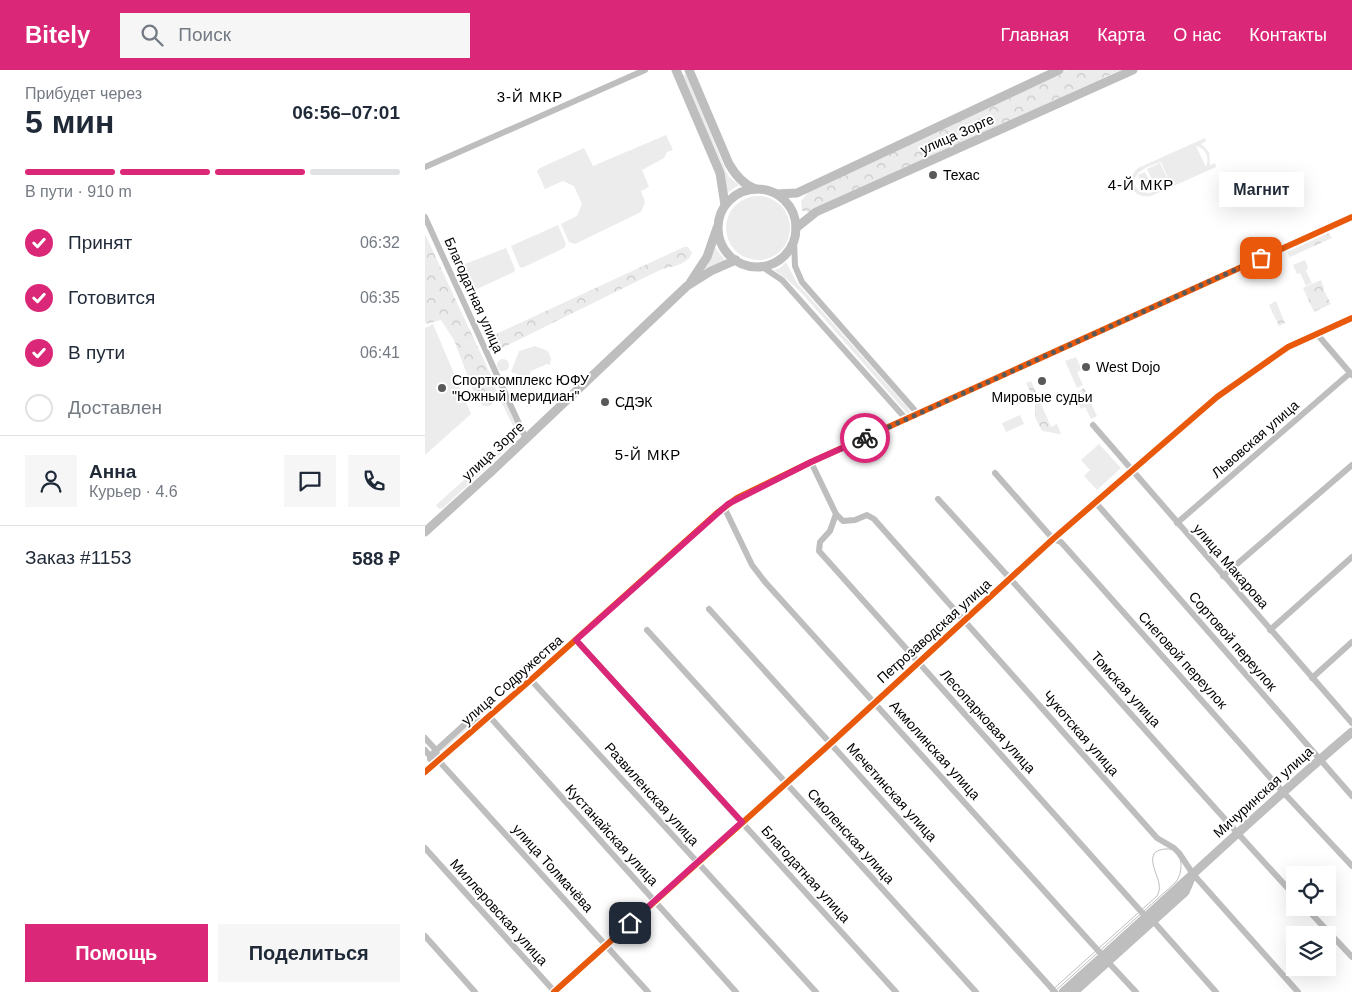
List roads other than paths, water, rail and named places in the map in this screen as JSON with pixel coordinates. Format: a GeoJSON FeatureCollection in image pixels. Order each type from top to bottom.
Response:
{"type":"FeatureCollection","features":[{"type":"Feature","properties":{"kind":"main road"},"geometry":{"type":"LineString","coordinates":[[677,70],[721,173],[725,205],[718,225],[720,239],[726,251],[744,264],[761,266],[772,264],[782,258],[794,239],[796,228],[791,208],[777,194],[767,190],[756,189],[737,178],[729,164],[689,70]]}},
{"type":"Feature","properties":{"kind":"main road","name":"улица Зорге"},"geometry":{"type":"LineString","coordinates":[[777,194],[797,193],[1059,70]]}},
{"type":"Feature","properties":{"kind":"main road","name":"улица Зорге"},"geometry":{"type":"LineString","coordinates":[[796,228],[816,212],[1133,70]]}},
{"type":"Feature","properties":{"kind":"main road"},"geometry":{"type":"LineString","coordinates":[[725,205],[739,194],[756,189]]}},
{"type":"Feature","properties":{"kind":"main road","name":"улица Зорге"},"geometry":{"type":"LineString","coordinates":[[425,532],[687,286],[707,258],[718,225]]}},
{"type":"Feature","properties":{"kind":"main road","name":"улица Зорге"},"geometry":{"type":"LineString","coordinates":[[687,286],[711,271],[736,260]]}},
{"type":"Feature","properties":{"kind":"main road","name":"Мичуринская улица"},"geometry":{"type":"LineString","coordinates":[[1074,992],[1106,959],[1150,919],[1185,892],[1193,874],[1352,732]]}},
{"type":"Feature","properties":{"kind":"main road","name":"Мичуринская улица"},"geometry":{"type":"LineString","coordinates":[[1063,992],[1106,959]]}},
{"type":"Feature","properties":{"kind":"street"},"geometry":{"type":"LineString","coordinates":[[425,167],[645,70]]}},
{"type":"Feature","properties":{"kind":"street","name":"Благодатная улица"},"geometry":{"type":"LineString","coordinates":[[425,217],[526,439]]}},
{"type":"Feature","properties":{"kind":"street","name":"улица Содружества"},"geometry":{"type":"LineString","coordinates":[[427,770],[531,680],[724,507],[737,498],[811,462],[1352,217]]}},
{"type":"Feature","properties":{"kind":"street"},"geometry":{"type":"LineString","coordinates":[[794,239],[795,266],[802,282],[918,414]]}},
{"type":"Feature","properties":{"kind":"street"},"geometry":{"type":"LineString","coordinates":[[761,266],[781,280],[907,420]]}},
{"type":"Feature","properties":{"kind":"street","name":"Петрозаводская улица"},"geometry":{"type":"LineString","coordinates":[[554,992],[831,743],[1053,539],[1217,397],[1282,351],[1352,318]]}},
{"type":"Feature","properties":{"kind":"street"},"geometry":{"type":"LineString","coordinates":[[1317,334],[1351,374]]}},
{"type":"Feature","properties":{"kind":"street","name":"Львовская улица"},"geometry":{"type":"LineString","coordinates":[[1177,523],[1351,374]]}},
{"type":"Feature","properties":{"kind":"street","name":"улица Макарова"},"geometry":{"type":"LineString","coordinates":[[1093,425],[1352,723]]}},
{"type":"Feature","properties":{"kind":"street"},"geometry":{"type":"LineString","coordinates":[[811,462],[836,514]]}},
{"type":"Feature","properties":{"kind":"street"},"geometry":{"type":"LineString","coordinates":[[1223,576],[1352,465]]}},
{"type":"Feature","properties":{"kind":"street","name":"Снеговой переулок"},"geometry":{"type":"LineString","coordinates":[[995,473],[1053,539],[1061,542],[1283,792],[1352,866]]}},
{"type":"Feature","properties":{"kind":"street","name":"Томская улица"},"geometry":{"type":"LineString","coordinates":[[938,499],[1286,886]]}},
{"type":"Feature","properties":{"kind":"street","name":"Сортовой переулок"},"geometry":{"type":"LineString","coordinates":[[1096,502],[1352,796]]}},
{"type":"Feature","properties":{"kind":"street","name":"Акмолинская улица"},"geometry":{"type":"LineString","coordinates":[[724,507],[752,565],[765,582],[1136,992]]}},
{"type":"Feature","properties":{"kind":"street","name":"Чукотская улица"},"geometry":{"type":"LineString","coordinates":[[836,514],[843,521],[855,520],[867,515],[874,519],[1157,838],[1179,853],[1193,874],[1298,992]]}},
{"type":"Feature","properties":{"kind":"street","name":"Лесопарковая улица"},"geometry":{"type":"LineString","coordinates":[[836,514],[830,531],[819,542],[819,551],[1216,992]]}},
{"type":"Feature","properties":{"kind":"street"},"geometry":{"type":"LineString","coordinates":[[1270,630],[1352,557]]}},
{"type":"Feature","properties":{"kind":"street","name":"Мечетинская улица"},"geometry":{"type":"LineString","coordinates":[[709,609],[1055,992]]}},
{"type":"Feature","properties":{"kind":"street","name":"Смоленская улица"},"geometry":{"type":"LineString","coordinates":[[647,630],[976,992]]}},
{"type":"Feature","properties":{"kind":"street","name":"Благодатная улица"},"geometry":{"type":"LineString","coordinates":[[576,640],[896,992]]}},
{"type":"Feature","properties":{"kind":"street"},"geometry":{"type":"LineString","coordinates":[[1312,678],[1352,642]]}},
{"type":"Feature","properties":{"kind":"street","name":"Развиленская улица"},"geometry":{"type":"LineString","coordinates":[[531,680],[815,992]]}},
{"type":"Feature","properties":{"kind":"street","name":"улица Содружества"},"geometry":{"type":"LineString","coordinates":[[427,770],[430,756],[465,724],[487,718]]}},
{"type":"Feature","properties":{"kind":"street","name":"Кустанайская улица"},"geometry":{"type":"LineString","coordinates":[[487,718],[736,992]]}},
{"type":"Feature","properties":{"kind":"street","name":"улица Толмачёва"},"geometry":{"type":"LineString","coordinates":[[425,738],[436,750],[439,760]]}},
{"type":"Feature","properties":{"kind":"street","name":"улица Толмачёва"},"geometry":{"type":"LineString","coordinates":[[425,750],[430,756],[439,760],[648,992]]}},
{"type":"Feature","properties":{"kind":"street","name":"Миллеровская улица"},"geometry":{"type":"LineString","coordinates":[[425,848],[554,992]]}},
{"type":"Feature","properties":{"kind":"street"},"geometry":{"type":"LineString","coordinates":[[1313,916],[1352,958]]}},
{"type":"Feature","properties":{"kind":"street"},"geometry":{"type":"LineString","coordinates":[[425,936],[475,992]]}},
{"type":"Feature","properties":{"kind":"tram line"},"geometry":{"type":"LineString","coordinates":[[1050,992],[1157,896],[1159,886],[1153,864],[1154,854],[1165,849],[1171,849],[1176,852],[1181,861],[1179,877],[1176,882],[1054,992]]}},
{"type":"Feature","properties":{"kind":"place","name":"Техас"},"geometry":{"type":"Point","coordinates":[933,175]}},
{"type":"Feature","properties":{"kind":"place","name":"Магнит"},"geometry":{"type":"Point","coordinates":[1261,258]}},
{"type":"Feature","properties":{"kind":"place","name":"West Dojo"},"geometry":{"type":"Point","coordinates":[1086,367]}},
{"type":"Feature","properties":{"kind":"place","name":"Мировые судьи"},"geometry":{"type":"Point","coordinates":[1042,381]}},
{"type":"Feature","properties":{"kind":"place","name":"Спорткомплекс ЮФУ \"Южный меридиан\""},"geometry":{"type":"Point","coordinates":[442,388]}},
{"type":"Feature","properties":{"kind":"place","name":"СДЭК"},"geometry":{"type":"Point","coordinates":[605,402]}},
{"type":"Feature","properties":{"kind":"district","name":"3-Й МКР"},"geometry":{"type":"Point","coordinates":[530,96]}},
{"type":"Feature","properties":{"kind":"district","name":"4-Й МКР"},"geometry":{"type":"Point","coordinates":[1141,184]}},
{"type":"Feature","properties":{"kind":"district","name":"5-Й МКР"},"geometry":{"type":"Point","coordinates":[648,454]}}]}
